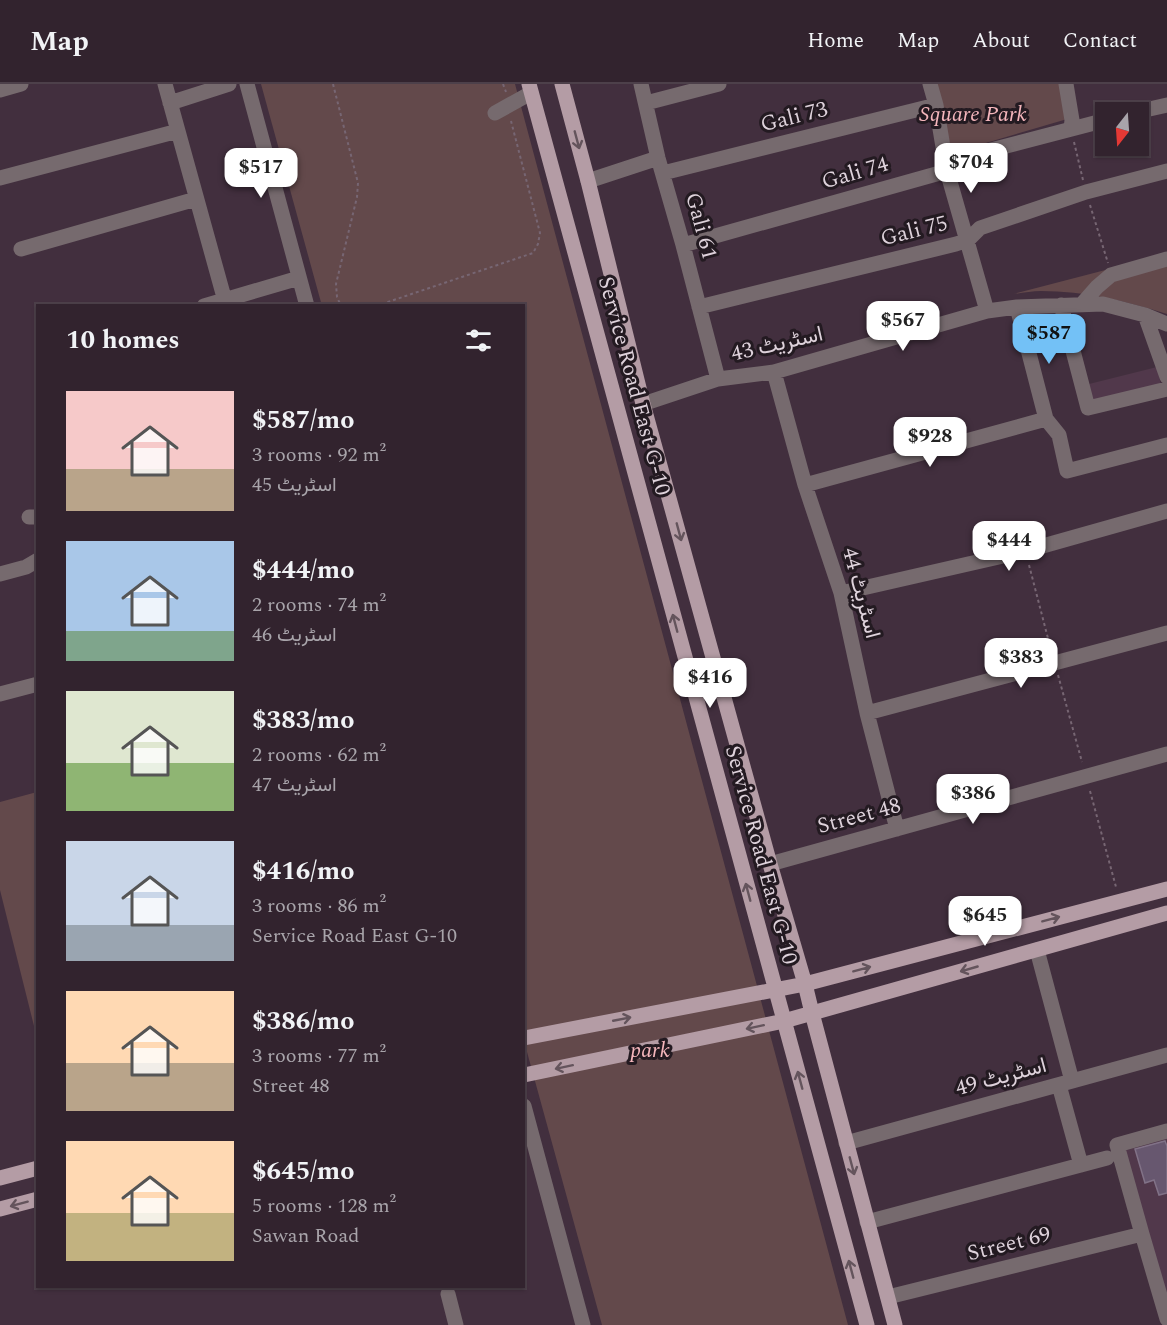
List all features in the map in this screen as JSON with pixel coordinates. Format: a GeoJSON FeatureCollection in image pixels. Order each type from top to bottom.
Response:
{"type":"FeatureCollection","features":[{"type":"Feature","properties":{"kind":"main road","name":"Service Road East G-10"},"geometry":{"type":"LineString","coordinates":[[562,84],[643,404],[770,864],[806,984],[895,1325]]}},
{"type":"Feature","properties":{"kind":"main road","name":"Service Road East G-10"},"geometry":{"type":"LineString","coordinates":[[530,88],[867,1325]]}},
{"type":"Feature","properties":{"kind":"main road"},"geometry":{"type":"LineString","coordinates":[[525,1038],[806,984],[1167,889]]}},
{"type":"Feature","properties":{"kind":"main road"},"geometry":{"type":"LineString","coordinates":[[525,1075],[784,1021],[1167,913]]}},
{"type":"Feature","properties":{"kind":"main road"},"geometry":{"type":"LineString","coordinates":[[0,1178],[36,1169]]}},
{"type":"Feature","properties":{"kind":"main road"},"geometry":{"type":"LineString","coordinates":[[0,1209],[36,1200]]}},
{"type":"Feature","properties":{"kind":"street"},"geometry":{"type":"LineString","coordinates":[[0,90],[21,84]]}},
{"type":"Feature","properties":{"kind":"street"},"geometry":{"type":"LineString","coordinates":[[165,84],[225,301]]}},
{"type":"Feature","properties":{"kind":"street"},"geometry":{"type":"LineString","coordinates":[[171,103],[230,84]]}},
{"type":"Feature","properties":{"kind":"street"},"geometry":{"type":"LineString","coordinates":[[247,84],[306,304]]}},
{"type":"Feature","properties":{"kind":"street","name":"Gali 61"},"geometry":{"type":"LineString","coordinates":[[641,84],[660,165],[718,380]]}},
{"type":"Feature","properties":{"kind":"street"},"geometry":{"type":"LineString","coordinates":[[646,103],[719,84]]}},
{"type":"Feature","properties":{"kind":"street"},"geometry":{"type":"LineString","coordinates":[[930,84],[936,105],[947,171],[987,310]]}},
{"type":"Feature","properties":{"kind":"street"},"geometry":{"type":"LineString","coordinates":[[1066,84],[1072,120],[1071,129]]}},
{"type":"Feature","properties":{"kind":"street"},"geometry":{"type":"LineString","coordinates":[[495,113],[530,88]]}},
{"type":"Feature","properties":{"kind":"street","name":"Gali 73"},"geometry":{"type":"LineString","coordinates":[[588,181],[936,105]]}},
{"type":"Feature","properties":{"kind":"street"},"geometry":{"type":"LineString","coordinates":[[1149,109],[1167,105]]}},
{"type":"Feature","properties":{"kind":"street","name":"Gali 74"},"geometry":{"type":"LineString","coordinates":[[683,245],[947,171],[964,157],[1095,123]]}},
{"type":"Feature","properties":{"kind":"street"},"geometry":{"type":"LineString","coordinates":[[0,178],[178,131]]}},
{"type":"Feature","properties":{"kind":"street","name":"Gali 75"},"geometry":{"type":"LineString","coordinates":[[699,307],[968,240],[980,228],[1086,192],[1167,171]]}},
{"type":"Feature","properties":{"kind":"street"},"geometry":{"type":"LineString","coordinates":[[21,249],[196,199]]}},
{"type":"Feature","properties":{"kind":"street"},"geometry":{"type":"LineString","coordinates":[[1082,304],[1111,274],[1167,259]]}},
{"type":"Feature","properties":{"kind":"street"},"geometry":{"type":"LineString","coordinates":[[212,304],[299,278]]}},
{"type":"Feature","properties":{"kind":"street","name":"اسٹریٹ 43"},"geometry":{"type":"LineString","coordinates":[[643,404],[718,380],[774,372],[987,310],[1103,304],[1145,315],[1167,324]]}},
{"type":"Feature","properties":{"kind":"street"},"geometry":{"type":"LineString","coordinates":[[1061,305],[1088,408],[1167,389]]}},
{"type":"Feature","properties":{"kind":"street"},"geometry":{"type":"LineString","coordinates":[[1017,307],[1046,419],[1059,435],[1067,471],[1167,445]]}},
{"type":"Feature","properties":{"kind":"street"},"geometry":{"type":"LineString","coordinates":[[1145,315],[1167,377]]}},
{"type":"Feature","properties":{"kind":"street","name":"اسٹریٹ 44"},"geometry":{"type":"LineString","coordinates":[[774,372],[805,484],[841,593],[867,712],[897,829]]}},
{"type":"Feature","properties":{"kind":"street"},"geometry":{"type":"LineString","coordinates":[[805,484],[1046,419]]}},
{"type":"Feature","properties":{"kind":"street"},"geometry":{"type":"LineString","coordinates":[[841,593],[1025,551],[1167,511]]}},
{"type":"Feature","properties":{"kind":"street"},"geometry":{"type":"LineString","coordinates":[[0,574],[26,567],[36,561]]}},
{"type":"Feature","properties":{"kind":"street"},"geometry":{"type":"LineString","coordinates":[[867,712],[1167,633]]}},
{"type":"Feature","properties":{"kind":"street"},"geometry":{"type":"LineString","coordinates":[[0,694],[36,685]]}},
{"type":"Feature","properties":{"kind":"street","name":"Street 48"},"geometry":{"type":"LineString","coordinates":[[770,864],[1167,754]]}},
{"type":"Feature","properties":{"kind":"street"},"geometry":{"type":"LineString","coordinates":[[1037,950],[1081,1165]]}},
{"type":"Feature","properties":{"kind":"street","name":"اسٹریٹ 49"},"geometry":{"type":"LineString","coordinates":[[846,1143],[1167,1055]]}},
{"type":"Feature","properties":{"kind":"street"},"geometry":{"type":"LineString","coordinates":[[525,1110],[583,1325]]}},
{"type":"Feature","properties":{"kind":"street"},"geometry":{"type":"LineString","coordinates":[[1167,1131],[1118,1145],[1167,1319]]}},
{"type":"Feature","properties":{"kind":"street"},"geometry":{"type":"LineString","coordinates":[[867,1222],[1107,1158]]}},
{"type":"Feature","properties":{"kind":"street","name":"Street 69"},"geometry":{"type":"LineString","coordinates":[[888,1297],[1142,1234]]}},
{"type":"Feature","properties":{"kind":"street"},"geometry":{"type":"LineString","coordinates":[[448,1294],[456,1325]]}},
{"type":"Feature","properties":{"kind":"path"},"geometry":{"type":"LineString","coordinates":[[333,84],[358,183],[336,284],[340,304]]}},
{"type":"Feature","properties":{"kind":"path"},"geometry":{"type":"LineString","coordinates":[[382,304],[533,253],[540,233],[512,128],[509,105]]}},
{"type":"Feature","properties":{"kind":"path"},"geometry":{"type":"LineString","coordinates":[[1025,551],[1120,901]]}},
{"type":"Feature","properties":{"kind":"shaded area"},"geometry":{"type":"Polygon","coordinates":[[[1157,367],[1161,385],[1089,402],[1085,385],[1157,367]]]}},
{"type":"Feature","properties":{"kind":"shaded area"},"geometry":{"type":"Polygon","coordinates":[[[1167,1138],[1167,1307],[1124,1151],[1167,1138]]]}},
{"type":"Feature","properties":{"kind":"green space","name":"park"},"geometry":{"type":"Polygon","coordinates":[[[261,84],[515,84],[848,1325],[602,1325],[525,1045],[525,304],[321,304],[261,84]]]}},
{"type":"Feature","properties":{"kind":"green space","name":"Square Park"},"geometry":{"type":"Polygon","coordinates":[[[934,84],[1065,84],[1074,117],[952,153],[934,84]]]}},
{"type":"Feature","properties":{"kind":"green space"},"geometry":{"type":"Polygon","coordinates":[[[1167,254],[1167,314],[1089,295],[1041,291],[1013,294],[1167,254]]]}},
{"type":"Feature","properties":{"kind":"green space"},"geometry":{"type":"Polygon","coordinates":[[[36,793],[36,1034],[0,890],[0,802],[36,793]]]}},
{"type":"Feature","properties":{"kind":"building"},"geometry":{"type":"Polygon","coordinates":[[[1165,1141],[1167,1146],[1167,1193],[1159,1195],[1154,1180],[1145,1183],[1135,1149],[1165,1141]]]}}]}
